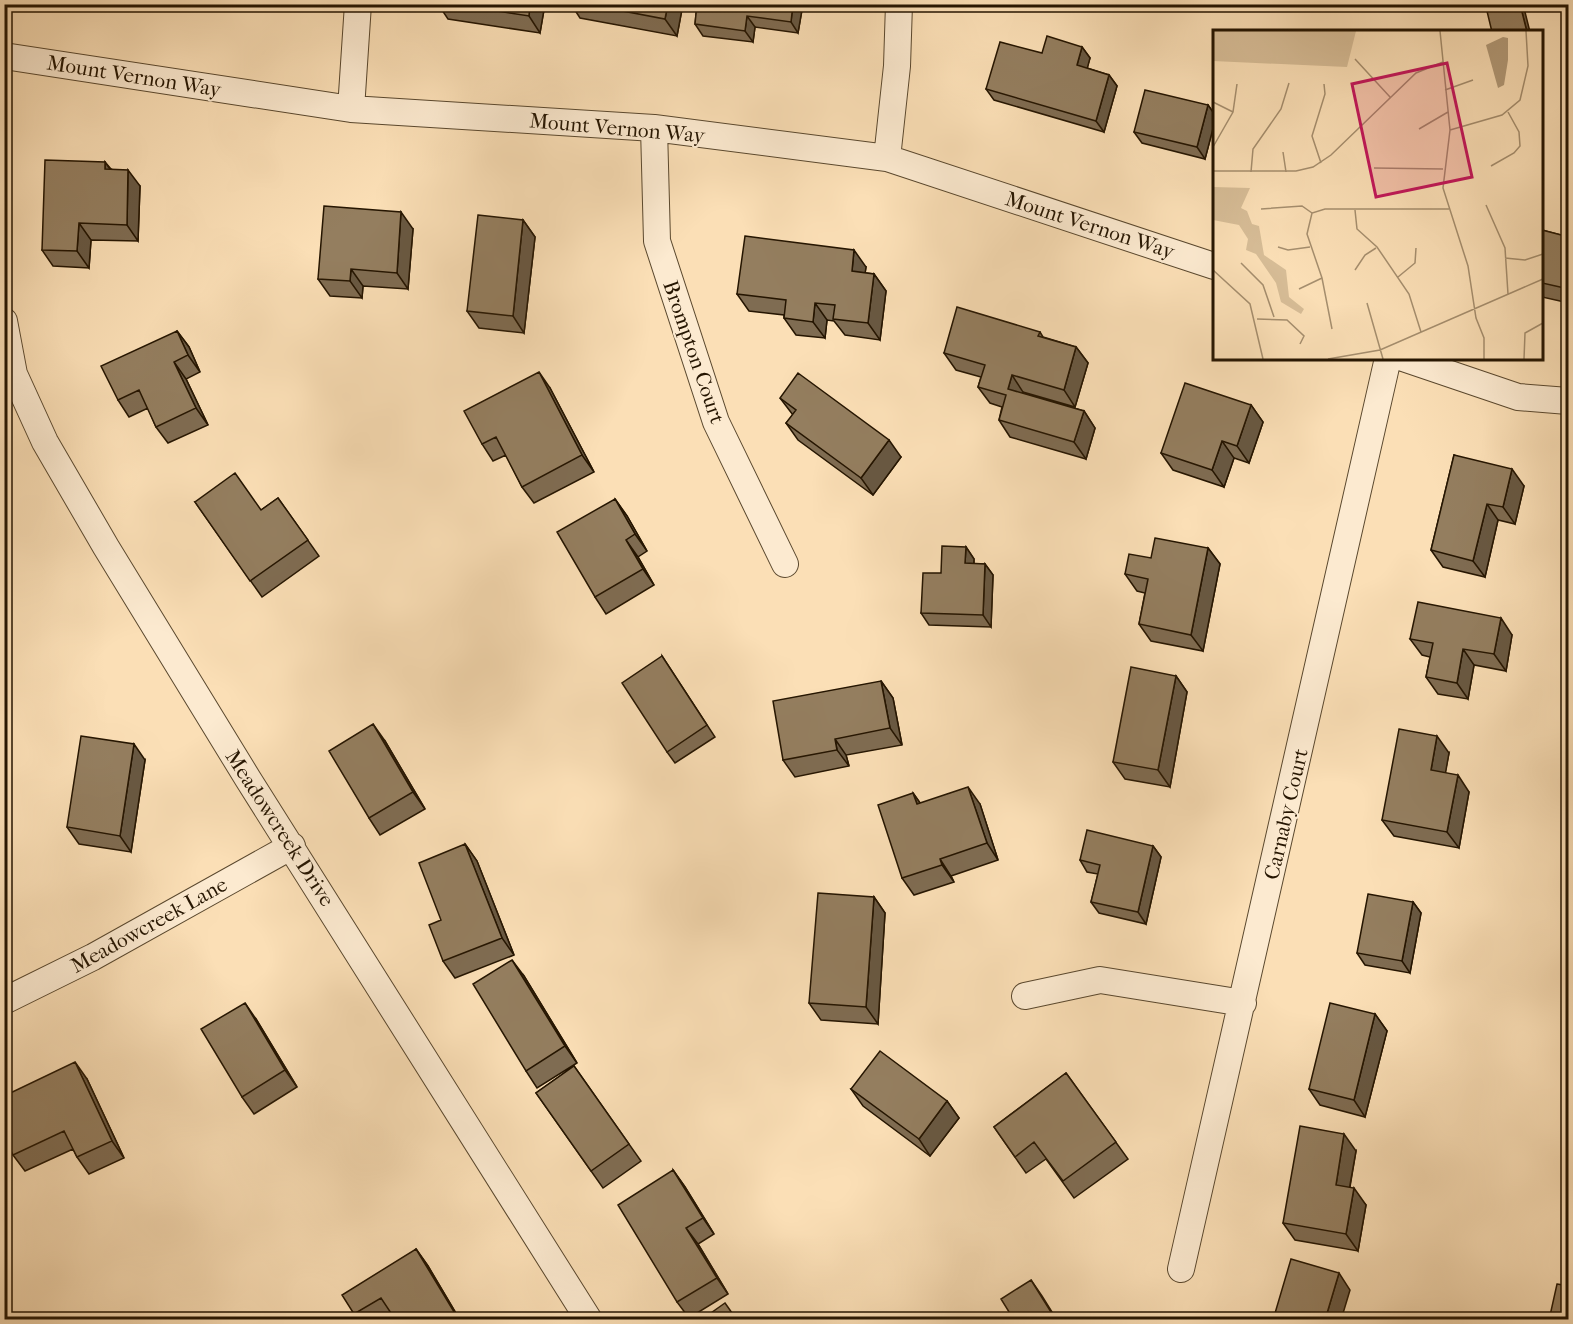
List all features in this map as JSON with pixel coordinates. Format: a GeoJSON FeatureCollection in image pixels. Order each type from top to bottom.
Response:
{"type":"FeatureCollection","features":[{"type":"Feature","properties":{"kind":"street"},"geometry":{"type":"LineString","coordinates":[[351,109],[358,4]]}},
{"type":"Feature","properties":{"kind":"street"},"geometry":{"type":"LineString","coordinates":[[887,158],[897,66],[900,4]]}},
{"type":"Feature","properties":{"kind":"street","name":"Mount Vernon Way"},"geometry":{"type":"LineString","coordinates":[[4,56],[351,109],[654,128],[887,158],[1213,265]]}},
{"type":"Feature","properties":{"kind":"street","name":"Brompton Court"},"geometry":{"type":"LineString","coordinates":[[654,128],[657,241],[716,422],[785,564]]}},
{"type":"Feature","properties":{"kind":"street","name":"Meadowcreek Drive"},"geometry":{"type":"LineString","coordinates":[[4,321],[14,374],[45,442],[168,648],[590,1320]]}},
{"type":"Feature","properties":{"kind":"street","name":"Carnaby Court"},"geometry":{"type":"LineString","coordinates":[[1181,1269],[1388,360]]}},
{"type":"Feature","properties":{"kind":"street"},"geometry":{"type":"LineString","coordinates":[[1409,360],[1518,397],[1569,401]]}},
{"type":"Feature","properties":{"kind":"street","name":"Meadowcreek Lane"},"geometry":{"type":"LineString","coordinates":[[4,1001],[93,957],[292,846]]}},
{"type":"Feature","properties":{"kind":"street"},"geometry":{"type":"LineString","coordinates":[[1024,996],[1100,980],[1243,1003]]}},
{"type":"Feature","properties":{"kind":"building"},"geometry":{"type":"Polygon","coordinates":[[[453,4],[530,4],[529,16],[453,4]]]}},
{"type":"Feature","properties":{"kind":"building"},"geometry":{"type":"Polygon","coordinates":[[[586,4],[668,4],[665,19],[586,4]]]}},
{"type":"Feature","properties":{"kind":"building"},"geometry":{"type":"Polygon","coordinates":[[[697,4],[793,4],[791,22],[747,16],[745,31],[695,24],[697,4]]]}},
{"type":"Feature","properties":{"kind":"building"},"geometry":{"type":"Polygon","coordinates":[[[1494,4],[1520,4],[1526,30],[1492,30],[1486,7],[1494,4]]]}},
{"type":"Feature","properties":{"kind":"building"},"geometry":{"type":"Polygon","coordinates":[[[1047,36],[1082,47],[1077,65],[1109,75],[1096,121],[986,89],[1000,42],[1042,53],[1047,36]]]}},
{"type":"Feature","properties":{"kind":"building"},"geometry":{"type":"Polygon","coordinates":[[[1145,90],[1208,105],[1197,147],[1134,132],[1145,90]]]}},
{"type":"Feature","properties":{"kind":"building"},"geometry":{"type":"Polygon","coordinates":[[[45,160],[105,162],[105,169],[128,170],[127,225],[79,223],[77,251],[42,250],[45,160]]]}},
{"type":"Feature","properties":{"kind":"building"},"geometry":{"type":"Polygon","coordinates":[[[324,206],[401,212],[397,273],[351,269],[350,281],[318,279],[324,206]]]}},
{"type":"Feature","properties":{"kind":"building"},"geometry":{"type":"Polygon","coordinates":[[[478,215],[523,220],[513,316],[467,311],[478,215]]]}},
{"type":"Feature","properties":{"kind":"building"},"geometry":{"type":"Polygon","coordinates":[[[1543,230],[1569,237],[1569,289],[1543,283],[1543,230]]]}},
{"type":"Feature","properties":{"kind":"building"},"geometry":{"type":"Polygon","coordinates":[[[745,236],[854,250],[852,271],[874,274],[868,323],[833,319],[835,305],[815,303],[813,322],[784,318],[786,300],[737,294],[745,236]]]}},
{"type":"Feature","properties":{"kind":"building"},"geometry":{"type":"Polygon","coordinates":[[[957,307],[1040,332],[1038,336],[1076,347],[1064,390],[1012,375],[1008,389],[1084,411],[1074,442],[999,420],[1006,395],[978,387],[985,365],[944,353],[957,307]]]}},
{"type":"Feature","properties":{"kind":"building"},"geometry":{"type":"Polygon","coordinates":[[[177,331],[188,355],[174,362],[196,408],[156,427],[139,390],[118,400],[101,366],[177,331]]]}},
{"type":"Feature","properties":{"kind":"building"},"geometry":{"type":"Polygon","coordinates":[[[539,372],[582,455],[522,487],[496,437],[482,444],[464,411],[539,372]]]}},
{"type":"Feature","properties":{"kind":"building"},"geometry":{"type":"Polygon","coordinates":[[[798,373],[889,440],[861,478],[786,423],[796,410],[780,398],[798,373]]]}},
{"type":"Feature","properties":{"kind":"building"},"geometry":{"type":"Polygon","coordinates":[[[1185,383],[1251,405],[1237,446],[1222,441],[1212,470],[1161,453],[1185,383]]]}},
{"type":"Feature","properties":{"kind":"building"},"geometry":{"type":"Polygon","coordinates":[[[1454,455],[1512,469],[1503,507],[1487,504],[1473,561],[1431,550],[1454,455]]]}},
{"type":"Feature","properties":{"kind":"building"},"geometry":{"type":"Polygon","coordinates":[[[235,473],[261,510],[278,498],[308,540],[250,581],[195,502],[235,473]]]}},
{"type":"Feature","properties":{"kind":"building"},"geometry":{"type":"Polygon","coordinates":[[[615,499],[635,534],[626,540],[643,569],[595,597],[557,532],[615,499]]]}},
{"type":"Feature","properties":{"kind":"building"},"geometry":{"type":"Polygon","coordinates":[[[1155,538],[1208,548],[1191,635],[1139,624],[1148,579],[1125,574],[1129,554],[1151,558],[1155,538]]]}},
{"type":"Feature","properties":{"kind":"building"},"geometry":{"type":"Polygon","coordinates":[[[942,546],[966,547],[965,563],[985,564],[983,615],[921,613],[923,573],[941,573],[942,546]]]}},
{"type":"Feature","properties":{"kind":"building"},"geometry":{"type":"Polygon","coordinates":[[[1418,602],[1501,618],[1494,654],[1463,649],[1457,683],[1426,677],[1433,643],[1410,639],[1418,602]]]}},
{"type":"Feature","properties":{"kind":"building"},"geometry":{"type":"Polygon","coordinates":[[[662,656],[707,725],[667,752],[622,683],[662,656]]]}},
{"type":"Feature","properties":{"kind":"building"},"geometry":{"type":"Polygon","coordinates":[[[1131,667],[1176,676],[1158,770],[1113,762],[1131,667]]]}},
{"type":"Feature","properties":{"kind":"building"},"geometry":{"type":"Polygon","coordinates":[[[881,681],[890,728],[835,739],[837,750],[783,760],[773,701],[881,681]]]}},
{"type":"Feature","properties":{"kind":"building"},"geometry":{"type":"Polygon","coordinates":[[[373,724],[413,792],[369,818],[329,751],[373,724]]]}},
{"type":"Feature","properties":{"kind":"building"},"geometry":{"type":"Polygon","coordinates":[[[1399,729],[1437,736],[1431,770],[1458,775],[1447,832],[1382,820],[1399,729]]]}},
{"type":"Feature","properties":{"kind":"building"},"geometry":{"type":"Polygon","coordinates":[[[81,736],[134,744],[120,836],[67,827],[81,736]]]}},
{"type":"Feature","properties":{"kind":"building"},"geometry":{"type":"Polygon","coordinates":[[[968,787],[987,843],[940,859],[942,865],[902,878],[878,805],[913,793],[917,804],[968,787]]]}},
{"type":"Feature","properties":{"kind":"building"},"geometry":{"type":"Polygon","coordinates":[[[1087,830],[1153,846],[1138,912],[1091,902],[1100,865],[1080,860],[1087,830]]]}},
{"type":"Feature","properties":{"kind":"building"},"geometry":{"type":"Polygon","coordinates":[[[465,844],[502,938],[443,961],[429,925],[441,920],[419,863],[465,844]]]}},
{"type":"Feature","properties":{"kind":"building"},"geometry":{"type":"Polygon","coordinates":[[[818,893],[874,897],[866,1007],[809,1003],[818,893]]]}},
{"type":"Feature","properties":{"kind":"building"},"geometry":{"type":"Polygon","coordinates":[[[1368,894],[1413,902],[1402,961],[1357,953],[1368,894]]]}},
{"type":"Feature","properties":{"kind":"building"},"geometry":{"type":"Polygon","coordinates":[[[512,960],[565,1046],[526,1071],[473,984],[512,960]]]}},
{"type":"Feature","properties":{"kind":"building"},"geometry":{"type":"Polygon","coordinates":[[[245,1003],[285,1070],[242,1097],[201,1029],[245,1003]]]}},
{"type":"Feature","properties":{"kind":"building"},"geometry":{"type":"Polygon","coordinates":[[[1330,1003],[1375,1014],[1354,1100],[1309,1089],[1330,1003]]]}},
{"type":"Feature","properties":{"kind":"building"},"geometry":{"type":"Polygon","coordinates":[[[880,1051],[947,1101],[919,1139],[851,1089],[880,1051]]]}},
{"type":"Feature","properties":{"kind":"building"},"geometry":{"type":"Polygon","coordinates":[[[75,1062],[112,1141],[77,1157],[64,1131],[13,1155],[4,1135],[4,1096],[75,1062]]]}},
{"type":"Feature","properties":{"kind":"building"},"geometry":{"type":"Polygon","coordinates":[[[574,1066],[629,1144],[591,1171],[536,1093],[574,1066]]]}},
{"type":"Feature","properties":{"kind":"building"},"geometry":{"type":"Polygon","coordinates":[[[1066,1073],[1116,1142],[1063,1181],[1034,1142],[1015,1157],[994,1127],[1066,1073]]]}},
{"type":"Feature","properties":{"kind":"building"},"geometry":{"type":"Polygon","coordinates":[[[1300,1126],[1344,1134],[1336,1185],[1354,1188],[1346,1234],[1283,1223],[1300,1126]]]}},
{"type":"Feature","properties":{"kind":"building"},"geometry":{"type":"Polygon","coordinates":[[[673,1170],[703,1218],[686,1228],[717,1278],[677,1302],[618,1205],[673,1170]]]}},
{"type":"Feature","properties":{"kind":"building"},"geometry":{"type":"Polygon","coordinates":[[[416,1249],[459,1320],[380,1320],[391,1313],[381,1298],[354,1314],[342,1295],[416,1249]]]}},
{"type":"Feature","properties":{"kind":"building"},"geometry":{"type":"Polygon","coordinates":[[[1291,1259],[1339,1273],[1325,1320],[1273,1320],[1291,1259]]]}},
{"type":"Feature","properties":{"kind":"building"},"geometry":{"type":"Polygon","coordinates":[[[1031,1280],[1056,1320],[1014,1320],[1001,1299],[1031,1280]]]}},
{"type":"Feature","properties":{"kind":"building"},"geometry":{"type":"Polygon","coordinates":[[[1557,1284],[1569,1286],[1569,1320],[1549,1320],[1557,1284]]]}},
{"type":"Feature","properties":{"kind":"building"},"geometry":{"type":"Polygon","coordinates":[[[725,1303],[737,1320],[701,1320],[725,1303]]]}}]}
